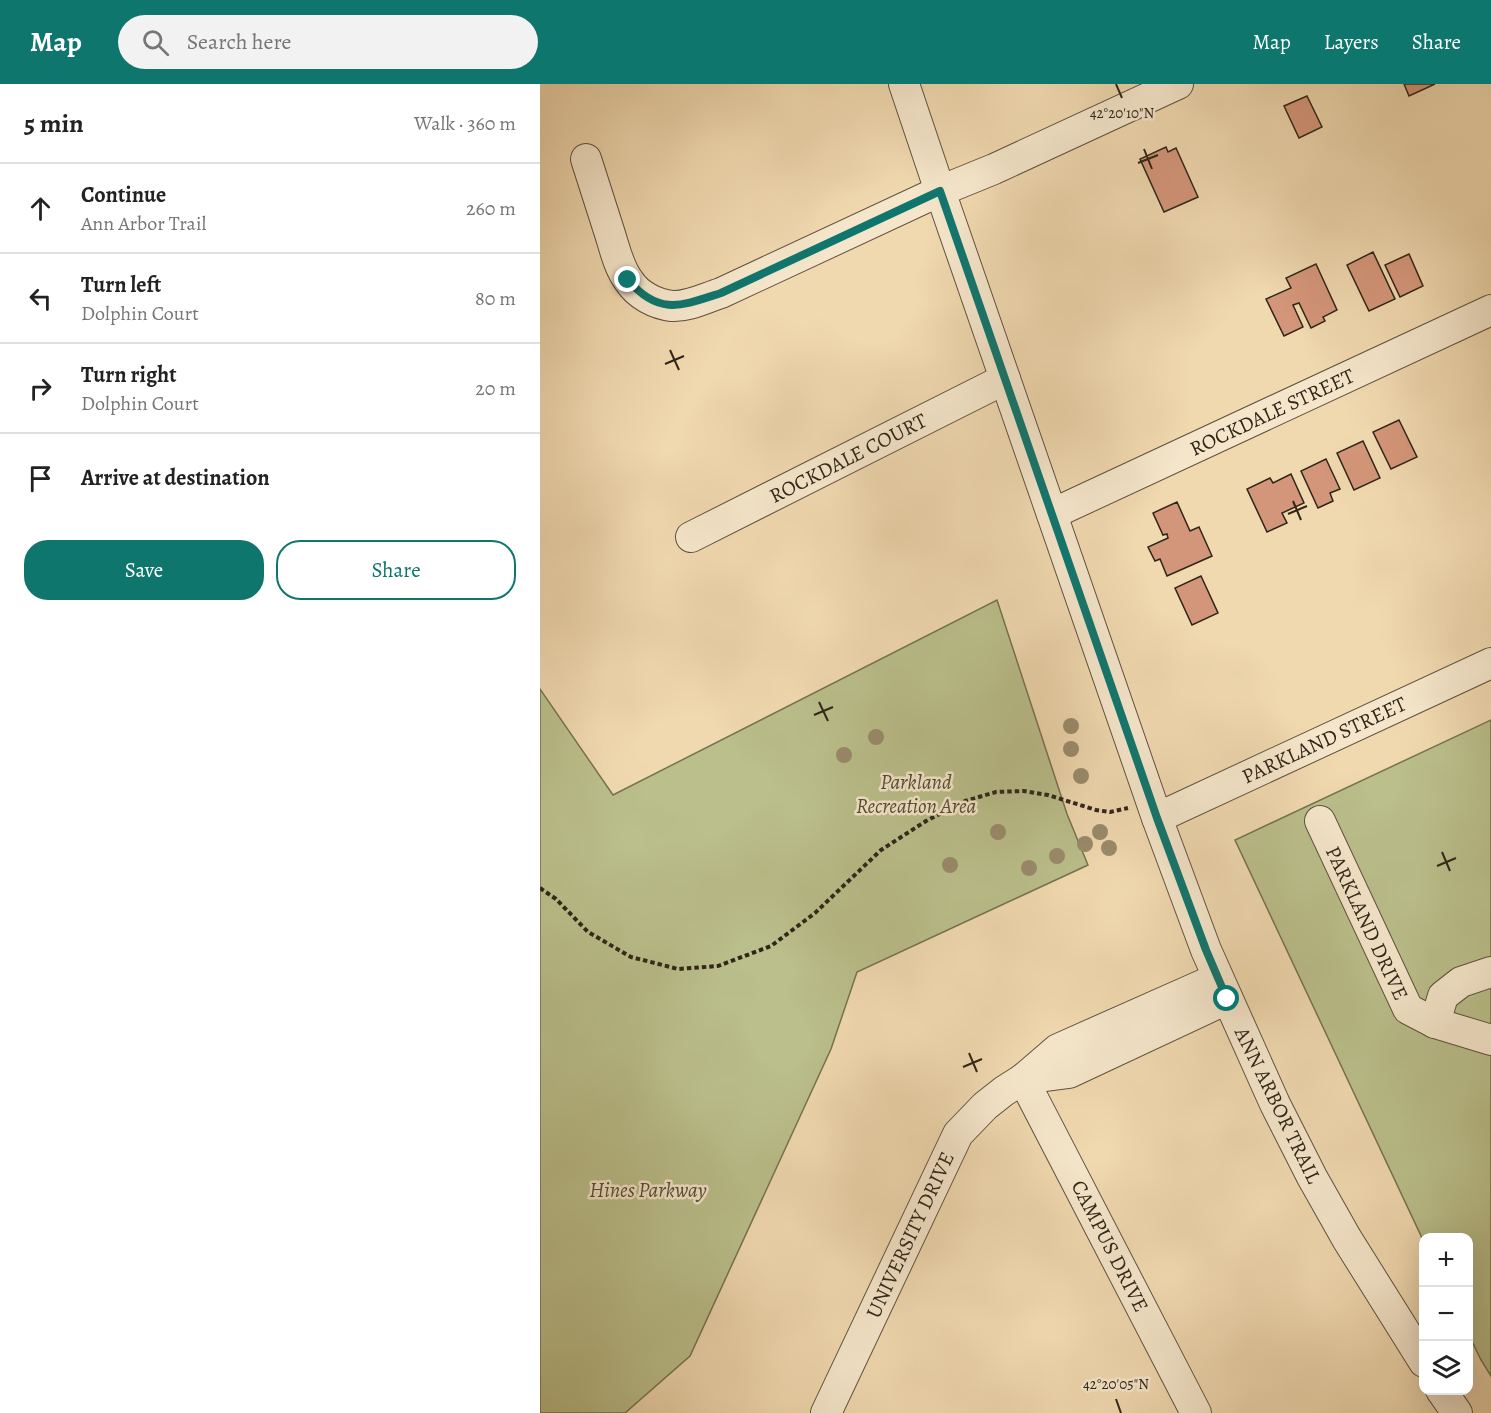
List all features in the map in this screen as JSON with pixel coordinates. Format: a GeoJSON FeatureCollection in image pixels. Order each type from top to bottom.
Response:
{"type":"FeatureCollection","features":[{"type":"Feature","properties":{"kind":"street","name":"ANN ARBOR TRAIL"},"geometry":{"type":"LineString","coordinates":[[904,84],[1052,514],[1146,812],[1275,1104],[1347,1239],[1419,1354]]}},
{"type":"Feature","properties":{"kind":"street"},"geometry":{"type":"LineString","coordinates":[[586,159],[618,260],[628,280],[636,291],[646,298],[660,304],[683,305],[721,293],[1178,84]]}},
{"type":"Feature","properties":{"kind":"street","name":"ROCKDALE STREET"},"geometry":{"type":"LineString","coordinates":[[1052,514],[1491,310]]}},
{"type":"Feature","properties":{"kind":"street","name":"ROCKDALE COURT"},"geometry":{"type":"LineString","coordinates":[[691,537],[1005,379]]}},
{"type":"Feature","properties":{"kind":"street","name":"PARKLAND STREET"},"geometry":{"type":"LineString","coordinates":[[1146,812],[1491,663]]}},
{"type":"Feature","properties":{"kind":"street","name":"PARKLAND DRIVE"},"geometry":{"type":"LineString","coordinates":[[1320,821],[1408,1009],[1435,1023],[1491,1041]]}},
{"type":"Feature","properties":{"kind":"street"},"geometry":{"type":"LineString","coordinates":[[1435,1023],[1443,996],[1461,982],[1491,972]]}},
{"type":"Feature","properties":{"kind":"street","name":"UNIVERSITY DRIVE"},"geometry":{"type":"LineString","coordinates":[[826,1413],[958,1134],[985,1106],[1023,1079],[1069,1073],[1223,989]]}},
{"type":"Feature","properties":{"kind":"street","name":"CAMPUS DRIVE"},"geometry":{"type":"LineString","coordinates":[[1023,1079],[1196,1413]]}},
{"type":"Feature","properties":{"kind":"street"},"geometry":{"type":"LineString","coordinates":[[1445,1395],[1457,1413]]}},
{"type":"Feature","properties":{"kind":"path"},"geometry":{"type":"LineString","coordinates":[[540,888],[556,899],[588,932],[630,957],[678,969],[718,966],[771,946],[815,913],[881,850],[926,821],[965,801],[996,792],[1024,791],[1048,795],[1096,810],[1146,812]]}},
{"type":"Feature","properties":{"kind":"green space","name":"Parkland Recreation Area"},"geometry":{"type":"Polygon","coordinates":[[[997,600],[1067,814],[1088,865],[857,972],[831,1049],[690,1356],[625,1413],[540,1413],[540,689],[613,795],[997,600]]]}},
{"type":"Feature","properties":{"kind":"green space"},"geometry":{"type":"Polygon","coordinates":[[[1491,720],[1491,1376],[1473,1343],[1473,1233],[1420,1233],[1235,840],[1491,720]]]}},
{"type":"Feature","properties":{"kind":"building"},"geometry":{"type":"Polygon","coordinates":[[[1404,84],[1435,84],[1409,96],[1404,84]]]}},
{"type":"Feature","properties":{"kind":"building"},"geometry":{"type":"Polygon","coordinates":[[[1307,96],[1322,127],[1299,138],[1284,106],[1307,96]]]}},
{"type":"Feature","properties":{"kind":"building"},"geometry":{"type":"Polygon","coordinates":[[[1166,147],[1168,152],[1176,148],[1198,197],[1164,212],[1140,159],[1166,147]]]}},
{"type":"Feature","properties":{"kind":"building"},"geometry":{"type":"Polygon","coordinates":[[[1373,252],[1395,299],[1369,311],[1347,265],[1373,252]]]}},
{"type":"Feature","properties":{"kind":"building"},"geometry":{"type":"Polygon","coordinates":[[[1409,254],[1423,286],[1400,297],[1385,265],[1409,254]]]}},
{"type":"Feature","properties":{"kind":"building"},"geometry":{"type":"Polygon","coordinates":[[[1316,264],[1337,310],[1323,317],[1325,321],[1311,328],[1299,303],[1293,305],[1303,327],[1284,336],[1266,299],[1291,288],[1286,278],[1316,264]]]}},
{"type":"Feature","properties":{"kind":"building"},"geometry":{"type":"Polygon","coordinates":[[[1399,420],[1417,457],[1391,469],[1373,432],[1399,420]]]}},
{"type":"Feature","properties":{"kind":"building"},"geometry":{"type":"Polygon","coordinates":[[[1363,441],[1380,478],[1354,490],[1337,453],[1363,441]]]}},
{"type":"Feature","properties":{"kind":"building"},"geometry":{"type":"Polygon","coordinates":[[[1326,459],[1340,489],[1330,493],[1333,501],[1318,508],[1301,471],[1326,459]]]}},
{"type":"Feature","properties":{"kind":"building"},"geometry":{"type":"Polygon","coordinates":[[[1291,474],[1304,503],[1282,513],[1287,523],[1267,532],[1247,489],[1270,478],[1273,483],[1291,474]]]}},
{"type":"Feature","properties":{"kind":"building"},"geometry":{"type":"Polygon","coordinates":[[[1177,502],[1190,531],[1199,527],[1212,556],[1167,576],[1160,559],[1155,561],[1148,547],[1168,538],[1167,534],[1163,535],[1153,513],[1177,502]]]}},
{"type":"Feature","properties":{"kind":"building"},"geometry":{"type":"Polygon","coordinates":[[[1201,576],[1218,613],[1192,625],[1175,588],[1201,576]]]}},
{"type":"Feature","properties":{"kind":"route"},"geometry":{"type":"LineString","coordinates":[[628,280],[636,291],[646,298],[660,304],[683,305],[721,293],[940,191],[1157,818],[1206,950],[1227,999]]}},
{"type":"Feature","properties":{"kind":"park label","name":"Hines Parkway"},"geometry":{"type":"Point","coordinates":[648,1190]}}]}
